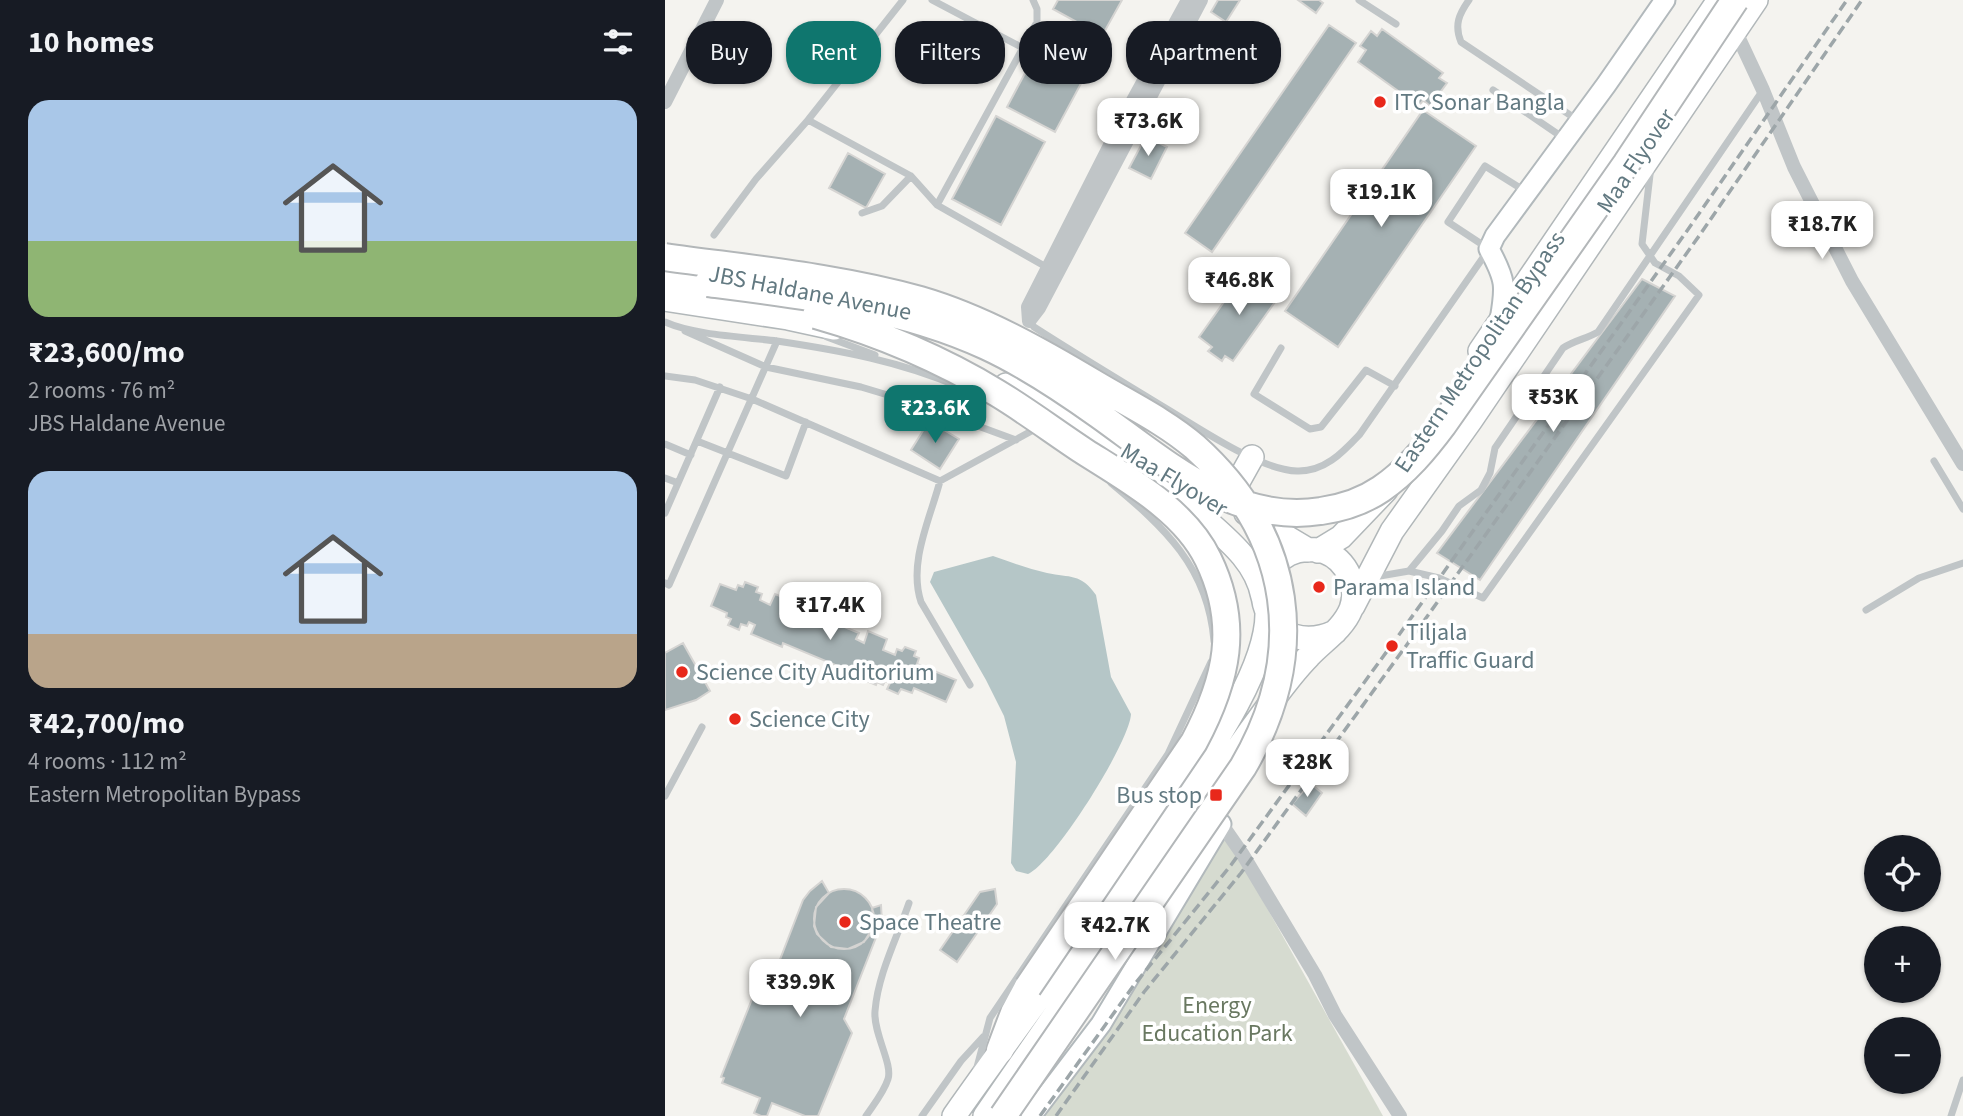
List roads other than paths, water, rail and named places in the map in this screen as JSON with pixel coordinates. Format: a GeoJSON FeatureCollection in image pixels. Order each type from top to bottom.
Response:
{"type":"FeatureCollection","features":[{"type":"Feature","properties":{"kind":"highway","name":"Maa Flyover"},"geometry":{"type":"LineString","coordinates":[[665,276],[848,304],[952,331],[1024,367],[1072,396],[1168,466],[1238,503],[1260,509],[1296,513],[1340,508],[1379,491],[1399,476],[1426,448],[1626,164],[1735,0]]}},
{"type":"Feature","properties":{"kind":"highway","name":"Maa Flyover"},"geometry":{"type":"LineString","coordinates":[[665,293],[866,323],[968,356],[1051,400],[1169,481],[1223,512],[1259,524],[1304,526],[1355,514],[1407,484],[1436,455],[1747,0]]}},
{"type":"Feature","properties":{"kind":"highway"},"geometry":{"type":"LineString","coordinates":[[665,257],[883,291],[923,301],[1000,332],[1073,371],[1192,445],[1235,490],[1261,535],[1277,579],[1285,623],[1281,670],[1265,727],[1236,778],[1003,1116]]}},
{"type":"Feature","properties":{"kind":"highway"},"geometry":{"type":"LineString","coordinates":[[816,315],[874,334],[966,376],[997,393],[1127,479],[1186,528],[1207,557],[1221,592],[1226,613],[1227,648],[1218,691],[1206,720],[993,1042]]}},
{"type":"Feature","properties":{"kind":"main road","name":"Eastern Metropolitan Bypass"},"geometry":{"type":"LineString","coordinates":[[1313,550],[1341,537],[1388,486],[1719,0]]}},
{"type":"Feature","properties":{"kind":"main road"},"geometry":{"type":"LineString","coordinates":[[985,1116],[1254,726],[1307,657],[1346,621],[1392,531],[1471,420],[1756,0]]}},
{"type":"Feature","properties":{"kind":"main road","name":"JBS Haldane Avenue"},"geometry":{"type":"LineString","coordinates":[[665,267],[827,292],[927,316],[1018,354],[1134,430],[1261,523],[1313,550]]}},
{"type":"Feature","properties":{"kind":"main road","name":"JBS Haldane Avenue"},"geometry":{"type":"LineString","coordinates":[[665,299],[788,318],[856,333],[934,356],[1007,386],[1059,416],[1175,497],[1217,530],[1252,568],[1261,582],[1265,604]]}},
{"type":"Feature","properties":{"kind":"main road"},"geometry":{"type":"LineString","coordinates":[[1228,500],[1252,457]]}},
{"type":"Feature","properties":{"kind":"main road"},"geometry":{"type":"LineString","coordinates":[[954,1116],[971,1092],[993,1042],[1130,871],[1209,752],[1261,651],[1267,626],[1265,583],[1276,564],[1293,552],[1313,550],[1328,553],[1339,561],[1349,574],[1354,590],[1353,606]]}},
{"type":"Feature","properties":{"kind":"main road"},"geometry":{"type":"LineString","coordinates":[[1265,604],[1275,625],[1288,635],[1304,640],[1320,639],[1335,632]]}},
{"type":"Feature","properties":{"kind":"street"},"geometry":{"type":"LineString","coordinates":[[665,102],[717,0]]}},
{"type":"Feature","properties":{"kind":"street"},"geometry":{"type":"LineString","coordinates":[[1029,321],[1039,308],[1188,0]]}},
{"type":"Feature","properties":{"kind":"street"},"geometry":{"type":"LineString","coordinates":[[1029,321],[1028,307],[1048,268],[1201,0]]}},
{"type":"Feature","properties":{"kind":"street"},"geometry":{"type":"LineString","coordinates":[[1500,321],[1505,290],[1500,269],[1489,249],[1495,236],[1665,0]]}},
{"type":"Feature","properties":{"kind":"street"},"geometry":{"type":"LineString","coordinates":[[1735,30],[1794,167],[1852,281],[1963,464]]}},
{"type":"Feature","properties":{"kind":"street"},"geometry":{"type":"LineString","coordinates":[[1206,796],[1315,975],[1335,1015],[1400,1116]]}},
{"type":"Feature","properties":{"kind":"street"},"geometry":{"type":"LineString","coordinates":[[1031,1116],[1101,1024],[1221,824]]}},
{"type":"Feature","properties":{"kind":"lane"},"geometry":{"type":"LineString","coordinates":[[714,235],[756,179],[808,120],[903,0]]}},
{"type":"Feature","properties":{"kind":"lane"},"geometry":{"type":"LineString","coordinates":[[932,0],[1019,46]]}},
{"type":"Feature","properties":{"kind":"lane"},"geometry":{"type":"LineString","coordinates":[[1034,0],[1037,21]]}},
{"type":"Feature","properties":{"kind":"lane"},"geometry":{"type":"LineString","coordinates":[[1359,0],[1396,24]]}},
{"type":"Feature","properties":{"kind":"lane"},"geometry":{"type":"LineString","coordinates":[[1469,0],[1459,15],[1458,31],[1461,42],[1580,121]]}},
{"type":"Feature","properties":{"kind":"lane"},"geometry":{"type":"LineString","coordinates":[[937,205],[1019,55]]}},
{"type":"Feature","properties":{"kind":"lane"},"geometry":{"type":"LineString","coordinates":[[1493,90],[1566,140]]}},
{"type":"Feature","properties":{"kind":"lane"},"geometry":{"type":"LineString","coordinates":[[1409,571],[1459,506],[1481,490],[1490,473],[1496,448],[1563,348],[1575,340],[1587,339],[1598,332],[1763,90]]}},
{"type":"Feature","properties":{"kind":"lane"},"geometry":{"type":"LineString","coordinates":[[808,120],[911,176],[937,205],[1048,268]]}},
{"type":"Feature","properties":{"kind":"lane"},"geometry":{"type":"LineString","coordinates":[[1367,578],[1409,571],[1439,578],[1483,598],[1699,295],[1679,276],[1655,263],[1642,244],[1651,175],[1651,153]]}},
{"type":"Feature","properties":{"kind":"lane"},"geometry":{"type":"LineString","coordinates":[[1029,321],[1034,327],[1174,413],[1252,457],[1283,470],[1313,470],[1340,455],[1360,434],[1489,249],[1448,222],[1485,166],[1526,192]]}},
{"type":"Feature","properties":{"kind":"lane"},"geometry":{"type":"LineString","coordinates":[[862,213],[881,206],[911,176]]}},
{"type":"Feature","properties":{"kind":"lane"},"geometry":{"type":"LineString","coordinates":[[788,318],[828,337],[966,389]]}},
{"type":"Feature","properties":{"kind":"lane"},"geometry":{"type":"LineString","coordinates":[[1018,354],[1029,321]]}},
{"type":"Feature","properties":{"kind":"lane"},"geometry":{"type":"LineString","coordinates":[[669,323],[895,363]]}},
{"type":"Feature","properties":{"kind":"lane"},"geometry":{"type":"LineString","coordinates":[[669,323],[766,367],[861,387],[921,405],[1016,440]]}},
{"type":"Feature","properties":{"kind":"lane"},"geometry":{"type":"LineString","coordinates":[[665,583],[669,585],[777,341]]}},
{"type":"Feature","properties":{"kind":"lane"},"geometry":{"type":"LineString","coordinates":[[1281,348],[1254,394],[1310,429],[1321,427],[1366,370],[1395,386]]}},
{"type":"Feature","properties":{"kind":"lane"},"geometry":{"type":"LineString","coordinates":[[665,376],[695,380],[752,399],[940,481]]}},
{"type":"Feature","properties":{"kind":"lane"},"geometry":{"type":"LineString","coordinates":[[665,513],[720,387]]}},
{"type":"Feature","properties":{"kind":"lane"},"geometry":{"type":"LineString","coordinates":[[989,399],[1009,408],[1087,464]]}},
{"type":"Feature","properties":{"kind":"lane"},"geometry":{"type":"LineString","coordinates":[[971,685],[921,602],[917,589],[918,564],[940,481],[1059,416]]}},
{"type":"Feature","properties":{"kind":"lane"},"geometry":{"type":"LineString","coordinates":[[697,441],[786,476],[806,422]]}},
{"type":"Feature","properties":{"kind":"lane"},"geometry":{"type":"LineString","coordinates":[[665,444],[691,455]]}},
{"type":"Feature","properties":{"kind":"lane"},"geometry":{"type":"LineString","coordinates":[[1934,461],[1963,509]]}},
{"type":"Feature","properties":{"kind":"lane"},"geometry":{"type":"LineString","coordinates":[[665,478],[678,483]]}},
{"type":"Feature","properties":{"kind":"lane"},"geometry":{"type":"LineString","coordinates":[[922,1116],[961,1061],[993,1042],[990,1018],[1168,754],[1209,671],[1215,649],[1213,630],[1206,601],[1189,562],[1173,539],[1107,480]]}},
{"type":"Feature","properties":{"kind":"lane"},"geometry":{"type":"LineString","coordinates":[[1866,610],[1919,578],[1963,563]]}},
{"type":"Feature","properties":{"kind":"lane"},"geometry":{"type":"LineString","coordinates":[[665,796],[702,727]]}},
{"type":"Feature","properties":{"kind":"lane"},"geometry":{"type":"LineString","coordinates":[[1130,871],[1139,797]]}},
{"type":"Feature","properties":{"kind":"lane"},"geometry":{"type":"LineString","coordinates":[[866,1116],[888,1078],[889,1070],[875,1031],[875,1014],[878,990],[909,903]]}},
{"type":"Feature","properties":{"kind":"lane"},"geometry":{"type":"LineString","coordinates":[[1951,1116],[1963,1080]]}},
{"type":"Feature","properties":{"kind":"railway"},"geometry":{"type":"LineString","coordinates":[[1040,1116],[1134,985],[1231,865],[1401,632],[1689,228],[1847,0]]}},
{"type":"Feature","properties":{"kind":"railway"},"geometry":{"type":"LineString","coordinates":[[1056,1116],[1144,992],[1241,873],[1411,639],[1699,236],[1862,0]]}},
{"type":"Feature","properties":{"kind":"place","name":"ITC Sonar Bangla"},"geometry":{"type":"Point","coordinates":[1380,102]}},
{"type":"Feature","properties":{"kind":"place","name":"Parama Island"},"geometry":{"type":"Point","coordinates":[1319,587]}},
{"type":"Feature","properties":{"kind":"place","name":"Tiljala Traffic Guard"},"geometry":{"type":"Point","coordinates":[1392,646]}},
{"type":"Feature","properties":{"kind":"place","name":"Science City Auditorium"},"geometry":{"type":"Point","coordinates":[682,672]}},
{"type":"Feature","properties":{"kind":"place","name":"Science City"},"geometry":{"type":"Point","coordinates":[735,719]}},
{"type":"Feature","properties":{"kind":"place","name":"Bus stop"},"geometry":{"type":"Point","coordinates":[1216,795]}},
{"type":"Feature","properties":{"kind":"place","name":"Space Theatre"},"geometry":{"type":"Point","coordinates":[845,922]}},
{"type":"Feature","properties":{"kind":"park label","name":"Energy Education Park"},"geometry":{"type":"Point","coordinates":[1217,1019]}}]}
